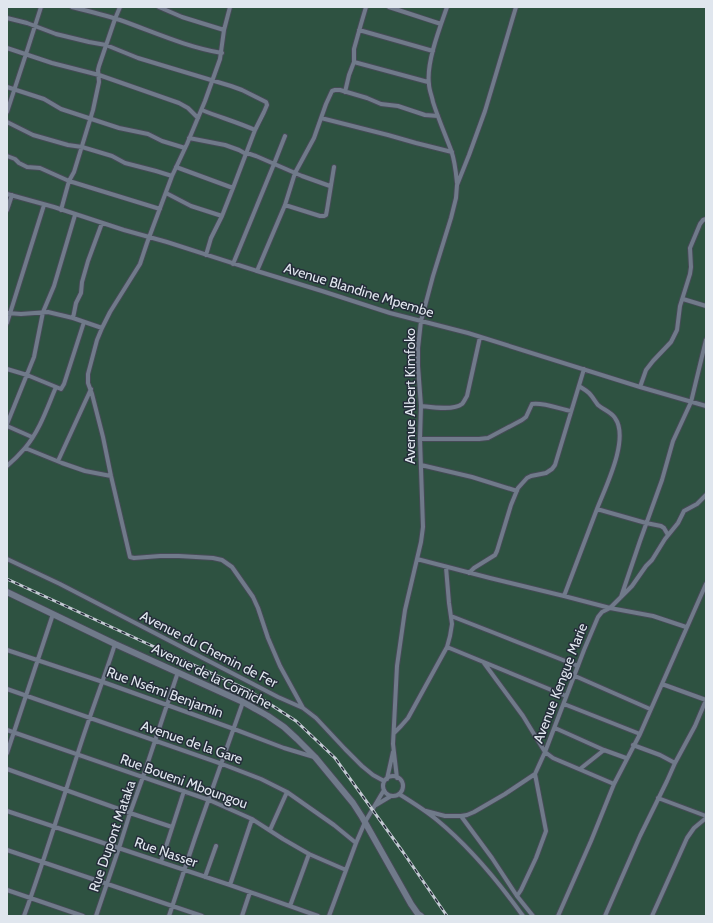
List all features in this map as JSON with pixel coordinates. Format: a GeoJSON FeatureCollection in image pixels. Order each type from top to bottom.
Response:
{"type":"FeatureCollection","features":[{"type":"Feature","properties":{"kind":"street"},"geometry":{"type":"LineString","coordinates":[[7,112],[40,7]]}},
{"type":"Feature","properties":{"kind":"street"},"geometry":{"type":"LineString","coordinates":[[72,7],[115,19],[175,41],[222,53]]}},
{"type":"Feature","properties":{"kind":"street"},"geometry":{"type":"LineString","coordinates":[[61,210],[91,119],[98,86],[98,70],[120,7]]}},
{"type":"Feature","properties":{"kind":"street"},"geometry":{"type":"LineString","coordinates":[[159,7],[224,30]]}},
{"type":"Feature","properties":{"kind":"street"},"geometry":{"type":"LineString","coordinates":[[230,7],[224,30],[221,48],[222,53],[202,110],[172,176],[139,266],[110,312],[102,328],[97,340],[88,374],[88,383],[91,388],[103,437],[130,557],[179,556],[213,558],[222,560],[232,567],[253,597],[280,666],[303,708]]}},
{"type":"Feature","properties":{"kind":"street"},"geometry":{"type":"LineString","coordinates":[[345,92],[354,62],[354,49],[366,7]]}},
{"type":"Feature","properties":{"kind":"street"},"geometry":{"type":"LineString","coordinates":[[389,7],[441,24]]}},
{"type":"Feature","properties":{"kind":"street"},"geometry":{"type":"LineString","coordinates":[[447,7],[433,52],[428,82],[438,116],[452,152],[457,185]]}},
{"type":"Feature","properties":{"kind":"street","name":"Avenue Albert Kimfoko"},"geometry":{"type":"LineString","coordinates":[[397,778],[394,733],[397,666],[405,610],[421,542],[423,527],[418,366],[421,321],[451,218],[456,198],[457,185],[485,111],[516,7]]}},
{"type":"Feature","properties":{"kind":"street"},"geometry":{"type":"LineString","coordinates":[[7,18],[27,23],[56,34],[106,45],[138,58],[242,90],[266,102],[267,104],[264,112],[255,130],[222,216],[211,238],[206,255]]}},
{"type":"Feature","properties":{"kind":"street"},"geometry":{"type":"LineString","coordinates":[[359,30],[433,52]]}},
{"type":"Feature","properties":{"kind":"street"},"geometry":{"type":"LineString","coordinates":[[7,48],[52,63],[99,75],[178,103],[188,108],[198,118]]}},
{"type":"Feature","properties":{"kind":"street"},"geometry":{"type":"LineString","coordinates":[[354,62],[428,82]]}},
{"type":"Feature","properties":{"kind":"street"},"geometry":{"type":"LineString","coordinates":[[7,87],[44,99],[61,109],[119,128],[148,134],[162,141],[185,148]]}},
{"type":"Feature","properties":{"kind":"street"},"geometry":{"type":"LineString","coordinates":[[257,272],[285,205],[295,173],[314,138],[331,92],[337,90],[367,98],[381,104],[398,106],[425,115],[438,116]]}},
{"type":"Feature","properties":{"kind":"street"},"geometry":{"type":"LineString","coordinates":[[202,110],[255,130]]}},
{"type":"Feature","properties":{"kind":"street"},"geometry":{"type":"LineString","coordinates":[[321,118],[452,152]]}},
{"type":"Feature","properties":{"kind":"street"},"geometry":{"type":"LineString","coordinates":[[7,122],[33,135],[68,145],[82,147],[112,156],[125,163],[172,176]]}},
{"type":"Feature","properties":{"kind":"street"},"geometry":{"type":"LineString","coordinates":[[233,264],[285,136]]}},
{"type":"Feature","properties":{"kind":"street"},"geometry":{"type":"LineString","coordinates":[[189,138],[225,145],[330,186]]}},
{"type":"Feature","properties":{"kind":"street"},"geometry":{"type":"LineString","coordinates":[[7,156],[15,159],[27,167],[40,168],[70,181],[160,209]]}},
{"type":"Feature","properties":{"kind":"street"},"geometry":{"type":"LineString","coordinates":[[176,167],[233,188]]}},
{"type":"Feature","properties":{"kind":"street"},"geometry":{"type":"LineString","coordinates":[[285,205],[324,216],[326,215],[334,168]]}},
{"type":"Feature","properties":{"kind":"street"},"geometry":{"type":"LineString","coordinates":[[166,193],[191,206],[222,216]]}},
{"type":"Feature","properties":{"kind":"street"},"geometry":{"type":"LineString","coordinates":[[7,210],[9,195]]}},
{"type":"Feature","properties":{"kind":"street","name":"Avenue Blandine Mpembe"},"geometry":{"type":"LineString","coordinates":[[9,195],[167,242],[257,272],[480,337],[706,406]]}},
{"type":"Feature","properties":{"kind":"street"},"geometry":{"type":"LineString","coordinates":[[7,323],[44,205]]}},
{"type":"Feature","properties":{"kind":"street"},"geometry":{"type":"LineString","coordinates":[[32,437],[7,425],[34,357],[43,312],[54,286],[75,215]]}},
{"type":"Feature","properties":{"kind":"street"},"geometry":{"type":"LineString","coordinates":[[640,387],[646,370],[675,336],[680,306],[690,274],[690,248],[700,224],[706,219]]}},
{"type":"Feature","properties":{"kind":"street"},"geometry":{"type":"LineString","coordinates":[[73,318],[76,303],[81,293],[82,282],[88,261],[102,223]]}},
{"type":"Feature","properties":{"kind":"street"},"geometry":{"type":"LineString","coordinates":[[683,298],[706,306]]}},
{"type":"Feature","properties":{"kind":"street"},"geometry":{"type":"LineString","coordinates":[[9,313],[21,314],[48,312],[73,318],[102,328]]}},
{"type":"Feature","properties":{"kind":"street"},"geometry":{"type":"LineString","coordinates":[[7,369],[27,375],[61,389],[64,384],[84,322]]}},
{"type":"Feature","properties":{"kind":"street"},"geometry":{"type":"LineString","coordinates":[[420,406],[445,408],[460,406],[464,403],[467,396],[480,337]]}},
{"type":"Feature","properties":{"kind":"street"},"geometry":{"type":"LineString","coordinates":[[621,597],[662,480],[673,441],[691,402],[706,340]]}},
{"type":"Feature","properties":{"kind":"street"},"geometry":{"type":"LineString","coordinates":[[469,573],[474,568],[495,555],[517,491],[527,478],[546,473],[555,465],[584,369]]}},
{"type":"Feature","properties":{"kind":"street"},"geometry":{"type":"LineString","coordinates":[[564,596],[615,463],[620,443],[616,419],[603,409],[589,393],[579,386]]}},
{"type":"Feature","properties":{"kind":"street"},"geometry":{"type":"LineString","coordinates":[[7,466],[25,448],[32,437],[44,415],[56,387]]}},
{"type":"Feature","properties":{"kind":"street"},"geometry":{"type":"LineString","coordinates":[[58,461],[91,388]]}},
{"type":"Feature","properties":{"kind":"street"},"geometry":{"type":"LineString","coordinates":[[420,439],[488,438],[522,420],[526,417],[532,404],[536,403],[571,412]]}},
{"type":"Feature","properties":{"kind":"street"},"geometry":{"type":"LineString","coordinates":[[25,448],[85,471],[111,476]]}},
{"type":"Feature","properties":{"kind":"street"},"geometry":{"type":"LineString","coordinates":[[421,465],[472,477],[517,491]]}},
{"type":"Feature","properties":{"kind":"street","name":"Avenue Kengue Marie"},"geometry":{"type":"LineString","coordinates":[[535,774],[555,728],[566,696],[596,622],[602,612],[610,608],[632,586],[678,523],[684,511],[697,504],[706,495]]}},
{"type":"Feature","properties":{"kind":"street"},"geometry":{"type":"LineString","coordinates":[[597,509],[646,524],[661,526],[668,535]]}},
{"type":"Feature","properties":{"kind":"street","name":"Avenue du Chemin de Fer"},"geometry":{"type":"LineString","coordinates":[[7,559],[60,584],[278,697],[303,708],[316,718],[362,766],[373,775],[386,780]]}},
{"type":"Feature","properties":{"kind":"street"},"geometry":{"type":"LineString","coordinates":[[416,559],[610,608],[653,616],[686,626]]}},
{"type":"Feature","properties":{"kind":"street"},"geometry":{"type":"LineString","coordinates":[[394,733],[408,718],[447,647],[451,630],[451,616],[446,567]]}},
{"type":"Feature","properties":{"kind":"street"},"geometry":{"type":"LineString","coordinates":[[558,916],[614,784],[626,758],[640,734],[686,626],[706,584]]}},
{"type":"Feature","properties":{"kind":"street","name":"Avenue de la Corniche"},"geometry":{"type":"LineString","coordinates":[[7,592],[115,644],[244,702],[284,727],[315,757],[353,803],[419,915]]}},
{"type":"Feature","properties":{"kind":"street"},"geometry":{"type":"LineString","coordinates":[[7,753],[53,614]]}},
{"type":"Feature","properties":{"kind":"street"},"geometry":{"type":"LineString","coordinates":[[451,616],[578,666]]}},
{"type":"Feature","properties":{"kind":"street"},"geometry":{"type":"LineString","coordinates":[[24,916],[115,644]]}},
{"type":"Feature","properties":{"kind":"street"},"geometry":{"type":"LineString","coordinates":[[447,647],[566,696]]}},
{"type":"Feature","properties":{"kind":"street","name":"Rue Nsémi Benjamin"},"geometry":{"type":"LineString","coordinates":[[7,650],[103,682],[284,748],[315,757]]}},
{"type":"Feature","properties":{"kind":"street"},"geometry":{"type":"LineString","coordinates":[[484,662],[523,716],[545,752],[552,758],[614,784]]}},
{"type":"Feature","properties":{"kind":"street","name":"Rue Dupont Mataka"},"geometry":{"type":"LineString","coordinates":[[96,916],[178,672]]}},
{"type":"Feature","properties":{"kind":"street"},"geometry":{"type":"LineString","coordinates":[[574,676],[650,709]]}},
{"type":"Feature","properties":{"kind":"street"},"geometry":{"type":"LineString","coordinates":[[605,916],[640,836],[675,763],[695,726],[706,700],[662,684]]}},
{"type":"Feature","properties":{"kind":"street","name":"Avenue de la Gare"},"geometry":{"type":"LineString","coordinates":[[7,689],[261,779],[287,792],[334,825],[356,843]]}},
{"type":"Feature","properties":{"kind":"street"},"geometry":{"type":"LineString","coordinates":[[170,916],[184,870],[244,702]]}},
{"type":"Feature","properties":{"kind":"street"},"geometry":{"type":"LineString","coordinates":[[564,704],[640,734]]}},
{"type":"Feature","properties":{"kind":"street"},"geometry":{"type":"LineString","coordinates":[[555,728],[626,758]]}},
{"type":"Feature","properties":{"kind":"street","name":"Rue Boueni Mboungou"},"geometry":{"type":"LineString","coordinates":[[7,730],[209,800],[252,819],[309,854],[346,870]]}},
{"type":"Feature","properties":{"kind":"street"},"geometry":{"type":"LineString","coordinates":[[633,745],[660,755],[675,763]]}},
{"type":"Feature","properties":{"kind":"street","name":"Avenue Albert Kimfoko"},"geometry":{"type":"LineString","coordinates":[[386,780],[394,748]]}},
{"type":"Feature","properties":{"kind":"street"},"geometry":{"type":"LineString","coordinates":[[580,769],[604,750]]}},
{"type":"Feature","properties":{"kind":"street"},"geometry":{"type":"LineString","coordinates":[[7,769],[172,827]]}},
{"type":"Feature","properties":{"kind":"street"},"geometry":{"type":"LineString","coordinates":[[426,811],[439,815],[467,815],[535,774],[546,831],[536,858],[517,896]]}},
{"type":"Feature","properties":{"kind":"street"},"geometry":{"type":"LineString","coordinates":[[374,806],[391,796],[399,794],[403,786],[401,781],[392,777],[386,780],[383,784],[386,794],[391,796]]}},
{"type":"Feature","properties":{"kind":"street"},"geometry":{"type":"LineString","coordinates":[[329,916],[365,822],[384,790]]}},
{"type":"Feature","properties":{"kind":"street"},"geometry":{"type":"LineString","coordinates":[[161,862],[184,791]]}},
{"type":"Feature","properties":{"kind":"street"},"geometry":{"type":"LineString","coordinates":[[270,830],[287,792]]}},
{"type":"Feature","properties":{"kind":"street"},"geometry":{"type":"LineString","coordinates":[[399,794],[426,811],[458,838],[503,888],[524,916]]}},
{"type":"Feature","properties":{"kind":"street"},"geometry":{"type":"LineString","coordinates":[[652,916],[687,838],[694,828],[706,817],[658,798]]}},
{"type":"Feature","properties":{"kind":"street","name":"Rue Nasser"},"geometry":{"type":"LineString","coordinates":[[7,811],[230,885],[318,916]]}},
{"type":"Feature","properties":{"kind":"street"},"geometry":{"type":"LineString","coordinates":[[461,816],[492,858],[517,896],[533,916]]}},
{"type":"Feature","properties":{"kind":"street"},"geometry":{"type":"LineString","coordinates":[[230,885],[252,819]]}},
{"type":"Feature","properties":{"kind":"street"},"geometry":{"type":"LineString","coordinates":[[205,877],[216,846]]}},
{"type":"Feature","properties":{"kind":"street"},"geometry":{"type":"LineString","coordinates":[[7,850],[202,916]]}},
{"type":"Feature","properties":{"kind":"street"},"geometry":{"type":"LineString","coordinates":[[290,906],[309,854]]}},
{"type":"Feature","properties":{"kind":"street"},"geometry":{"type":"LineString","coordinates":[[7,890],[83,916]]}},
{"type":"Feature","properties":{"kind":"street"},"geometry":{"type":"LineString","coordinates":[[242,916],[250,892]]}},
{"type":"Feature","properties":{"kind":"green space"},"geometry":{"type":"Polygon","coordinates":[[[7,7],[706,7],[706,916],[7,916],[7,7]]]}},
{"type":"Feature","properties":{"kind":"railway"},"geometry":{"type":"LineString","coordinates":[[7,579],[248,690],[296,721],[335,758],[447,916]]}}]}
